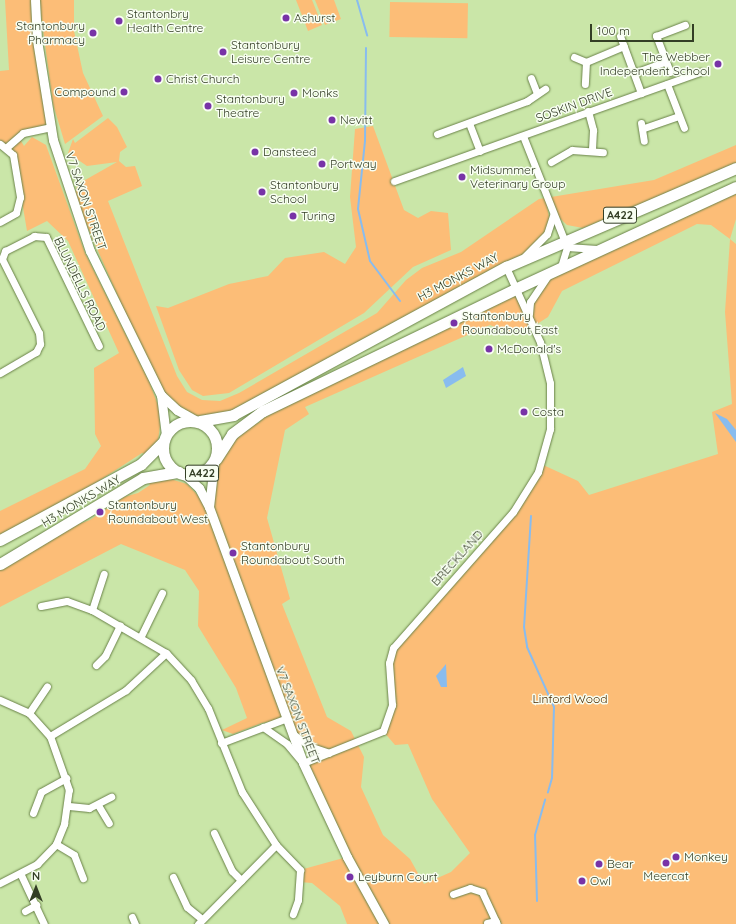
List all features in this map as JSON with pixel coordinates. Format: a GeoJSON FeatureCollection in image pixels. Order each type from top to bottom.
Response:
{"type":"FeatureCollection","features":[{"type":"Feature","properties":{"kind":"main road","name":"H3 MONKS WAY"},"geometry":{"type":"LineString","coordinates":[[215,461],[242,423],[260,406],[484,277],[518,261],[566,244],[736,168]]}},
{"type":"Feature","properties":{"kind":"main road","name":"H3 MONKS WAY"},"geometry":{"type":"LineString","coordinates":[[198,421],[260,406],[476,308],[494,298],[601,248],[736,187]]}},
{"type":"Feature","properties":{"kind":"main road","name":"A422"},"geometry":{"type":"LineString","coordinates":[[198,421],[216,436],[215,461],[201,473],[181,473],[166,460],[164,438],[179,422],[198,421]]}},
{"type":"Feature","properties":{"kind":"main road","name":"H3 MONKS WAY"},"geometry":{"type":"LineString","coordinates":[[0,540],[142,464],[164,438]]}},
{"type":"Feature","properties":{"kind":"main road","name":"H3 MONKS WAY"},"geometry":{"type":"LineString","coordinates":[[0,564],[148,476],[181,473]]}},
{"type":"Feature","properties":{"kind":"street","name":"V7 SAXON STREET"},"geometry":{"type":"LineString","coordinates":[[35,0],[37,40],[53,140],[60,166],[90,251],[161,395],[177,410],[198,421]]}},
{"type":"Feature","properties":{"kind":"street"},"geometry":{"type":"LineString","coordinates":[[670,72],[656,36],[685,26]]}},
{"type":"Feature","properties":{"kind":"street"},"geometry":{"type":"LineString","coordinates":[[620,36],[641,92]]}},
{"type":"Feature","properties":{"kind":"street"},"geometry":{"type":"LineString","coordinates":[[574,57],[586,62],[624,46]]}},
{"type":"Feature","properties":{"kind":"street"},"geometry":{"type":"LineString","coordinates":[[585,84],[586,62]]}},
{"type":"Feature","properties":{"kind":"street"},"geometry":{"type":"LineString","coordinates":[[634,73],[665,62]]}},
{"type":"Feature","properties":{"kind":"street","name":"SOSKIN DRIVE"},"geometry":{"type":"LineString","coordinates":[[394,181],[700,72]]}},
{"type":"Feature","properties":{"kind":"street"},"geometry":{"type":"LineString","coordinates":[[531,78],[536,92]]}},
{"type":"Feature","properties":{"kind":"street"},"geometry":{"type":"LineString","coordinates":[[666,84],[684,128]]}},
{"type":"Feature","properties":{"kind":"street"},"geometry":{"type":"LineString","coordinates":[[441,124],[441,132],[527,101],[536,92],[545,89]]}},
{"type":"Feature","properties":{"kind":"street"},"geometry":{"type":"LineString","coordinates":[[588,111],[593,130],[592,149]]}},
{"type":"Feature","properties":{"kind":"street"},"geometry":{"type":"LineString","coordinates":[[644,141],[642,125],[678,116]]}},
{"type":"Feature","properties":{"kind":"street"},"geometry":{"type":"LineString","coordinates":[[469,123],[480,151]]}},
{"type":"Feature","properties":{"kind":"street"},"geometry":{"type":"LineString","coordinates":[[0,222],[16,212],[20,202],[15,160],[3,145],[23,133],[51,127]]}},
{"type":"Feature","properties":{"kind":"street"},"geometry":{"type":"LineString","coordinates":[[523,136],[553,215],[566,244],[557,269],[530,302],[529,314]]}},
{"type":"Feature","properties":{"kind":"street"},"geometry":{"type":"LineString","coordinates":[[551,159],[572,150],[592,149],[603,152]]}},
{"type":"Feature","properties":{"kind":"street"},"geometry":{"type":"LineString","coordinates":[[518,261],[547,234],[553,215]]}},
{"type":"Feature","properties":{"kind":"street","name":"BLUNDELLS ROAD"},"geometry":{"type":"LineString","coordinates":[[0,373],[36,352],[40,344],[39,333],[2,259],[5,251],[34,236],[46,237],[98,346]]}},
{"type":"Feature","properties":{"kind":"street"},"geometry":{"type":"LineString","coordinates":[[566,244],[601,248]]}},
{"type":"Feature","properties":{"kind":"street","name":"BRECKLAND"},"geometry":{"type":"LineString","coordinates":[[303,763],[382,731],[392,705],[389,663],[393,648],[513,512],[538,472],[550,428],[550,383],[529,314],[506,266]]}},
{"type":"Feature","properties":{"kind":"street","name":"V7 SAXON STREET"},"geometry":{"type":"LineString","coordinates":[[161,395],[164,438]]}},
{"type":"Feature","properties":{"kind":"street","name":"V7 SAXON STREET"},"geometry":{"type":"LineString","coordinates":[[210,510],[215,461]]}},
{"type":"Feature","properties":{"kind":"street","name":"V7 SAXON STREET"},"geometry":{"type":"LineString","coordinates":[[181,473],[199,488],[210,510],[285,719],[303,763],[383,923]]}},
{"type":"Feature","properties":{"kind":"street"},"geometry":{"type":"LineString","coordinates":[[92,610],[104,574]]}},
{"type":"Feature","properties":{"kind":"street"},"geometry":{"type":"LineString","coordinates":[[141,636],[162,593]]}},
{"type":"Feature","properties":{"kind":"street"},"geometry":{"type":"LineString","coordinates":[[41,606],[67,601],[92,610],[141,636],[166,653],[195,685],[208,708],[242,792],[276,844],[300,870],[298,900],[293,914]]}},
{"type":"Feature","properties":{"kind":"street"},"geometry":{"type":"LineString","coordinates":[[96,665],[105,656],[120,625]]}},
{"type":"Feature","properties":{"kind":"street"},"geometry":{"type":"LineString","coordinates":[[50,736],[126,690],[166,653]]}},
{"type":"Feature","properties":{"kind":"street"},"geometry":{"type":"LineString","coordinates":[[29,713],[47,686]]}},
{"type":"Feature","properties":{"kind":"street"},"geometry":{"type":"LineString","coordinates":[[0,700],[29,713],[50,736],[66,778],[69,806],[56,844],[38,864],[21,875],[0,883]]}},
{"type":"Feature","properties":{"kind":"street"},"geometry":{"type":"LineString","coordinates":[[221,743],[285,719]]}},
{"type":"Feature","properties":{"kind":"street"},"geometry":{"type":"LineString","coordinates":[[263,727],[287,744],[303,763]]}},
{"type":"Feature","properties":{"kind":"street"},"geometry":{"type":"LineString","coordinates":[[290,731],[309,746],[329,753]]}},
{"type":"Feature","properties":{"kind":"street"},"geometry":{"type":"LineString","coordinates":[[32,812],[41,792],[66,778]]}},
{"type":"Feature","properties":{"kind":"street"},"geometry":{"type":"LineString","coordinates":[[69,806],[98,805],[111,797]]}},
{"type":"Feature","properties":{"kind":"street"},"geometry":{"type":"LineString","coordinates":[[98,805],[109,823]]}},
{"type":"Feature","properties":{"kind":"street"},"geometry":{"type":"LineString","coordinates":[[214,833],[232,871],[241,880]]}},
{"type":"Feature","properties":{"kind":"street"},"geometry":{"type":"LineString","coordinates":[[56,844],[74,855],[83,878]]}},
{"type":"Feature","properties":{"kind":"street"},"geometry":{"type":"LineString","coordinates":[[173,877],[188,907],[200,922],[276,844]]}},
{"type":"Feature","properties":{"kind":"street"},"geometry":{"type":"LineString","coordinates":[[21,875],[44,924]]}},
{"type":"Feature","properties":{"kind":"street"},"geometry":{"type":"LineString","coordinates":[[453,894],[478,886],[485,896],[496,923],[487,923]]}},
{"type":"Feature","properties":{"kind":"street"},"geometry":{"type":"LineString","coordinates":[[25,911],[36,905]]}},
{"type":"Feature","properties":{"kind":"green space"},"geometry":{"type":"Polygon","coordinates":[[[5,0],[35,0],[51,127],[18,136],[24,146],[32,137],[46,145],[85,253],[149,381],[159,408],[160,426],[158,441],[147,455],[142,453],[71,499],[0,538],[0,511],[85,469],[101,446],[95,434],[94,368],[119,353],[68,241],[47,221],[27,231],[15,160],[0,144],[0,71],[9,70],[5,0]]]}},
{"type":"Feature","properties":{"kind":"green space"},"geometry":{"type":"Polygon","coordinates":[[[39,0],[74,0],[74,31],[83,73],[103,116],[65,144],[53,104],[39,0]]]}},
{"type":"Feature","properties":{"kind":"green space"},"geometry":{"type":"Polygon","coordinates":[[[296,0],[312,0],[322,25],[308,31],[296,0]]]}},
{"type":"Feature","properties":{"kind":"green space"},"geometry":{"type":"Polygon","coordinates":[[[315,0],[334,0],[341,19],[325,25],[315,0]]]}},
{"type":"Feature","properties":{"kind":"green space"},"geometry":{"type":"Polygon","coordinates":[[[390,2],[468,3],[467,38],[389,37],[390,2]]]}},
{"type":"Feature","properties":{"kind":"green space"},"geometry":{"type":"Polygon","coordinates":[[[108,118],[117,127],[127,147],[120,152],[119,161],[126,167],[135,166],[142,186],[108,201],[177,376],[187,392],[202,400],[220,401],[239,393],[377,313],[406,280],[422,268],[461,252],[539,199],[654,180],[736,145],[736,168],[583,228],[567,225],[547,206],[551,227],[518,261],[233,415],[200,421],[161,395],[74,196],[78,184],[117,162],[87,166],[68,153],[73,139],[75,143],[108,118]]]}},
{"type":"Feature","properties":{"kind":"green space"},"geometry":{"type":"Polygon","coordinates":[[[373,126],[404,210],[418,218],[431,211],[448,213],[451,250],[413,267],[364,313],[229,393],[203,396],[192,390],[179,370],[156,306],[168,308],[229,284],[268,276],[285,258],[324,252],[345,264],[356,247],[350,197],[355,129],[373,126]]]}},
{"type":"Feature","properties":{"kind":"green space","name":"Linford Wood"},"geometry":{"type":"Polygon","coordinates":[[[736,187],[736,219],[730,239],[736,244],[736,924],[347,924],[340,906],[312,883],[300,882],[300,870],[347,857],[303,763],[328,753],[301,742],[285,719],[262,723],[233,734],[222,730],[247,718],[236,688],[198,626],[199,591],[185,570],[121,544],[0,607],[0,564],[56,532],[90,520],[124,497],[138,493],[150,485],[148,482],[167,478],[187,484],[208,506],[214,463],[243,423],[259,423],[263,411],[517,288],[528,313],[530,302],[552,271],[736,187]],[[697,224],[562,291],[548,317],[534,326],[506,332],[490,325],[305,407],[309,414],[285,430],[267,518],[290,599],[282,604],[327,717],[351,731],[364,757],[361,787],[383,835],[410,859],[424,884],[451,872],[470,853],[432,799],[408,744],[395,745],[383,731],[392,705],[389,679],[393,648],[513,512],[541,464],[578,481],[589,495],[718,454],[712,412],[732,404],[725,312],[730,239],[711,225],[697,224]]]}},
{"type":"Feature","properties":{"kind":"water"},"geometry":{"type":"Polygon","coordinates":[[[463,367],[466,376],[446,388],[443,380],[463,367]]]}},
{"type":"Feature","properties":{"kind":"water"},"geometry":{"type":"Polygon","coordinates":[[[715,413],[727,419],[736,430],[736,442],[715,413]]]}},
{"type":"Feature","properties":{"kind":"water"},"geometry":{"type":"Polygon","coordinates":[[[446,664],[447,687],[441,687],[436,676],[446,664]]]}},
{"type":"Feature","properties":{"kind":"waterway"},"geometry":{"type":"LineString","coordinates":[[357,0],[367,36]]}},
{"type":"Feature","properties":{"kind":"waterway"},"geometry":{"type":"LineString","coordinates":[[366,48],[365,141],[358,209],[370,261],[400,301]]}},
{"type":"Feature","properties":{"kind":"waterway"},"geometry":{"type":"LineString","coordinates":[[531,516],[524,627],[527,647],[554,707],[552,778],[548,792]]}},
{"type":"Feature","properties":{"kind":"waterway"},"geometry":{"type":"LineString","coordinates":[[537,901],[535,835],[545,799]]}},
{"type":"Feature","properties":{"kind":"place","name":"Ashurst"},"geometry":{"type":"Point","coordinates":[286,18]}},
{"type":"Feature","properties":{"kind":"place","name":"Stantonbry Health Centre"},"geometry":{"type":"Point","coordinates":[119,21]}},
{"type":"Feature","properties":{"kind":"place","name":"Stantonbury Pharmacy"},"geometry":{"type":"Point","coordinates":[93,33]}},
{"type":"Feature","properties":{"kind":"place","name":"Stantonbury Leisure Centre"},"geometry":{"type":"Point","coordinates":[223,52]}},
{"type":"Feature","properties":{"kind":"place","name":"The Webber Independent School"},"geometry":{"type":"Point","coordinates":[718,64]}},
{"type":"Feature","properties":{"kind":"place","name":"Christ Church"},"geometry":{"type":"Point","coordinates":[158,79]}},
{"type":"Feature","properties":{"kind":"place","name":"Compound"},"geometry":{"type":"Point","coordinates":[124,92]}},
{"type":"Feature","properties":{"kind":"place","name":"Monks"},"geometry":{"type":"Point","coordinates":[294,93]}},
{"type":"Feature","properties":{"kind":"place","name":"Stantonbury Theatre"},"geometry":{"type":"Point","coordinates":[208,106]}},
{"type":"Feature","properties":{"kind":"place","name":"Nevitt"},"geometry":{"type":"Point","coordinates":[332,120]}},
{"type":"Feature","properties":{"kind":"place","name":"Dansteed"},"geometry":{"type":"Point","coordinates":[255,152]}},
{"type":"Feature","properties":{"kind":"place","name":"Portway"},"geometry":{"type":"Point","coordinates":[322,164]}},
{"type":"Feature","properties":{"kind":"place","name":"Midsummer Veterinary Group"},"geometry":{"type":"Point","coordinates":[462,177]}},
{"type":"Feature","properties":{"kind":"place","name":"Stantonbury School"},"geometry":{"type":"Point","coordinates":[262,192]}},
{"type":"Feature","properties":{"kind":"place","name":"Turing"},"geometry":{"type":"Point","coordinates":[293,216]}},
{"type":"Feature","properties":{"kind":"place","name":"Stantonbury Roundabout East"},"geometry":{"type":"Point","coordinates":[454,323]}},
{"type":"Feature","properties":{"kind":"place","name":"McDonald's"},"geometry":{"type":"Point","coordinates":[489,349]}},
{"type":"Feature","properties":{"kind":"place","name":"Costa"},"geometry":{"type":"Point","coordinates":[524,412]}},
{"type":"Feature","properties":{"kind":"place","name":"Stantonbury Roundabout West"},"geometry":{"type":"Point","coordinates":[100,512]}},
{"type":"Feature","properties":{"kind":"place","name":"Stantonbury Roundabout South"},"geometry":{"type":"Point","coordinates":[233,553]}},
{"type":"Feature","properties":{"kind":"place","name":"Monkey"},"geometry":{"type":"Point","coordinates":[676,857]}},
{"type":"Feature","properties":{"kind":"place","name":"Meercat"},"geometry":{"type":"Point","coordinates":[666,863]}},
{"type":"Feature","properties":{"kind":"place","name":"Bear"},"geometry":{"type":"Point","coordinates":[599,864]}},
{"type":"Feature","properties":{"kind":"place","name":"Leyburn Court"},"geometry":{"type":"Point","coordinates":[350,877]}},
{"type":"Feature","properties":{"kind":"place","name":"Owl"},"geometry":{"type":"Point","coordinates":[582,881]}}]}
